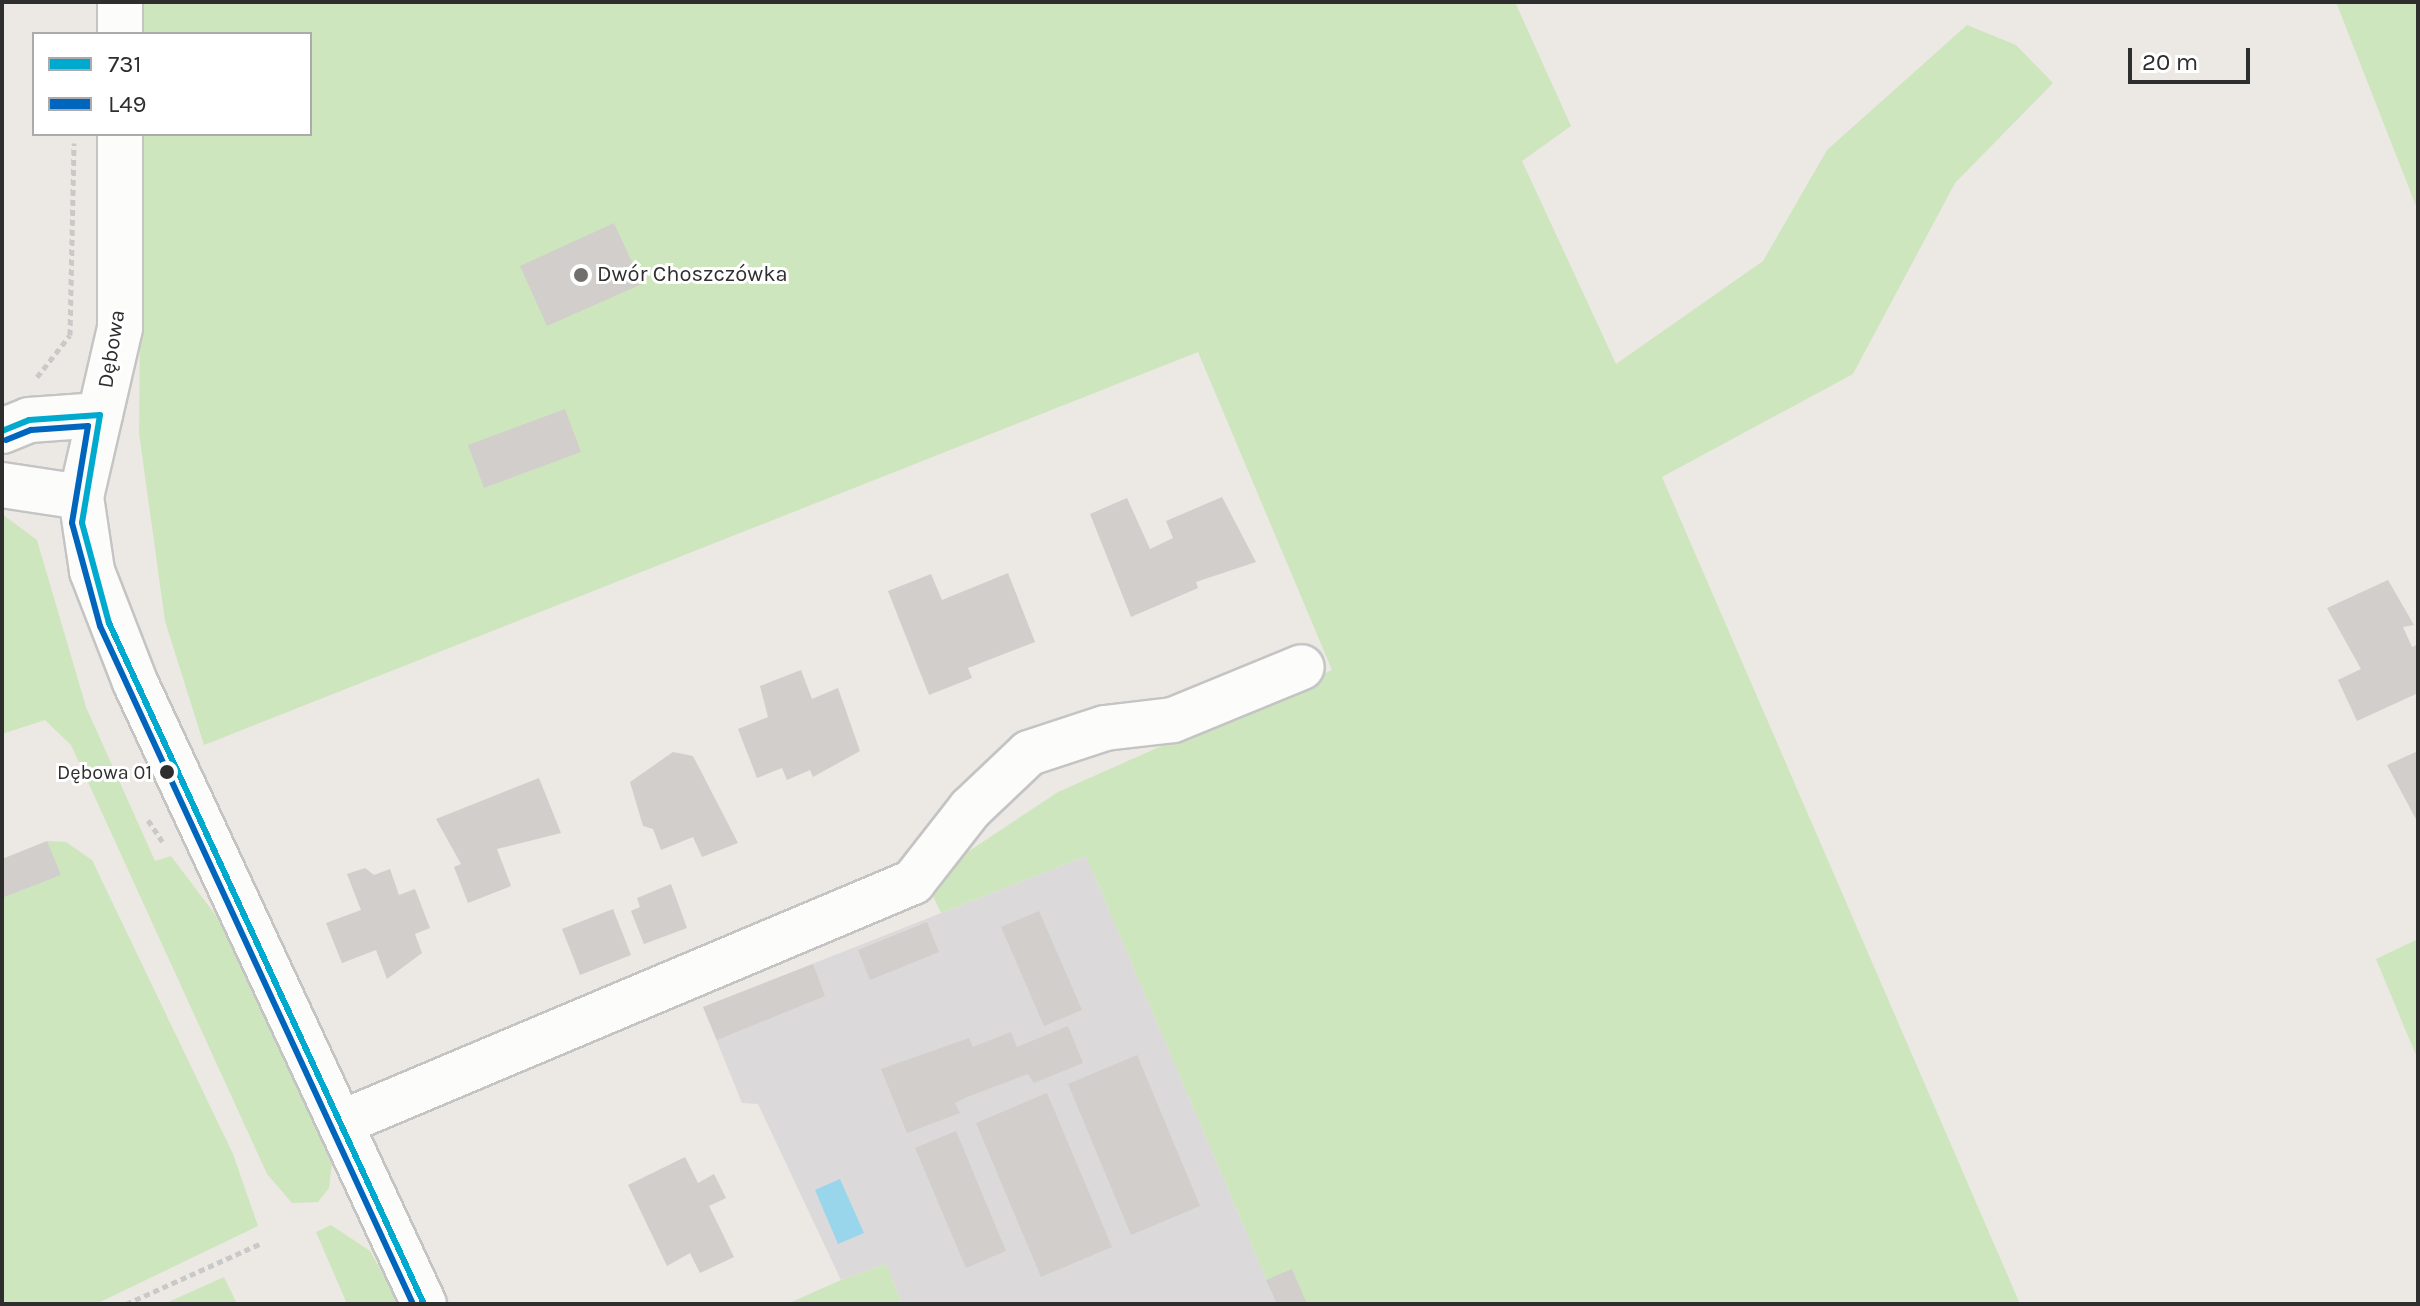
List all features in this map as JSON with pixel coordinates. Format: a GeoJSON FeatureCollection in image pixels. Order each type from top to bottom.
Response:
{"type":"FeatureCollection","features":[{"type":"Feature","properties":{"kind":"street"},"geometry":{"type":"LineString","coordinates":[[120,2],[120,32]]}},
{"type":"Feature","properties":{"kind":"street","name":"Dębowa"},"geometry":{"type":"LineString","coordinates":[[120,136],[120,328],[81,497],[92,571],[109,623],[424,1304]]}},
{"type":"Feature","properties":{"kind":"street"},"geometry":{"type":"LineString","coordinates":[[2,431],[29,420],[100,415]]}},
{"type":"Feature","properties":{"kind":"street"},"geometry":{"type":"LineString","coordinates":[[2,485],[81,497]]}},
{"type":"Feature","properties":{"kind":"street"},"geometry":{"type":"LineString","coordinates":[[341,1123],[913,882],[970,809],[1029,753],[1105,728],[1173,720],[1302,667]]}},
{"type":"Feature","properties":{"kind":"path"},"geometry":{"type":"LineString","coordinates":[[32,384],[70,335],[74,136]]}},
{"type":"Feature","properties":{"kind":"path"},"geometry":{"type":"LineString","coordinates":[[126,1304],[262,1243]]}},
{"type":"Feature","properties":{"kind":"shaded area"},"geometry":{"type":"Polygon","coordinates":[[[1086,856],[1277,1304],[902,1304],[886,1264],[841,1280],[758,1104],[742,1103],[703,1007],[1086,856]]]}},
{"type":"Feature","properties":{"kind":"green space"},"geometry":{"type":"Polygon","coordinates":[[[142,2],[1515,2],[1571,126],[1522,161],[1616,364],[1763,261],[1827,150],[1967,25],[2016,45],[2053,83],[1955,183],[1853,374],[1662,477],[2020,1304],[1277,1304],[1086,856],[941,913],[932,894],[957,859],[1058,792],[1332,670],[1198,352],[204,745],[165,621],[139,433],[142,136],[312,136],[312,32],[142,32],[142,2]]]}},
{"type":"Feature","properties":{"kind":"green space"},"geometry":{"type":"Polygon","coordinates":[[[2336,2],[2418,2],[2418,211],[2336,2]]]}},
{"type":"Feature","properties":{"kind":"green space"},"geometry":{"type":"Polygon","coordinates":[[[2,514],[37,540],[86,707],[155,861],[171,856],[223,925],[332,1163],[329,1188],[318,1202],[292,1203],[267,1174],[71,745],[45,720],[2,734],[2,514]]]}},
{"type":"Feature","properties":{"kind":"green space"},"geometry":{"type":"Polygon","coordinates":[[[47,841],[66,842],[92,860],[233,1154],[258,1226],[96,1304],[2,1304],[2,898],[60,875],[47,841]]]}},
{"type":"Feature","properties":{"kind":"green space"},"geometry":{"type":"Polygon","coordinates":[[[2418,939],[2418,1060],[2376,959],[2418,939]]]}},
{"type":"Feature","properties":{"kind":"green space"},"geometry":{"type":"Polygon","coordinates":[[[331,1225],[370,1251],[400,1304],[347,1304],[316,1232],[331,1225]]]}},
{"type":"Feature","properties":{"kind":"green space"},"geometry":{"type":"Polygon","coordinates":[[[886,1264],[902,1304],[787,1304],[841,1280],[886,1264]]]}},
{"type":"Feature","properties":{"kind":"green space"},"geometry":{"type":"Polygon","coordinates":[[[224,1277],[237,1304],[164,1304],[224,1277]]]}},
{"type":"Feature","properties":{"kind":"water"},"geometry":{"type":"Polygon","coordinates":[[[840,1179],[864,1233],[838,1244],[815,1190],[840,1179]]]}},
{"type":"Feature","properties":{"kind":"building","name":"Dwór Choszczówka"},"geometry":{"type":"Polygon","coordinates":[[[614,223],[642,284],[547,326],[520,266],[614,223]]]}},
{"type":"Feature","properties":{"kind":"building"},"geometry":{"type":"Polygon","coordinates":[[[565,409],[581,452],[484,488],[468,445],[565,409]]]}},
{"type":"Feature","properties":{"kind":"building"},"geometry":{"type":"Polygon","coordinates":[[[1222,497],[1256,562],[1196,582],[1198,588],[1131,617],[1090,514],[1127,498],[1150,549],[1173,538],[1166,521],[1222,497]]]}},
{"type":"Feature","properties":{"kind":"building"},"geometry":{"type":"Polygon","coordinates":[[[1008,573],[1035,642],[968,668],[972,678],[929,695],[888,591],[931,574],[942,600],[1008,573]]]}},
{"type":"Feature","properties":{"kind":"building"},"geometry":{"type":"Polygon","coordinates":[[[2388,580],[2414,625],[2403,627],[2412,647],[2418,644],[2418,693],[2357,721],[2338,680],[2361,669],[2327,608],[2388,580]]]}},
{"type":"Feature","properties":{"kind":"building"},"geometry":{"type":"Polygon","coordinates":[[[801,670],[812,699],[838,688],[860,751],[813,777],[810,770],[787,780],[782,768],[757,778],[738,729],[768,717],[760,686],[801,670]]]}},
{"type":"Feature","properties":{"kind":"building"},"geometry":{"type":"Polygon","coordinates":[[[2418,751],[2418,823],[2387,765],[2418,751]]]}},
{"type":"Feature","properties":{"kind":"building"},"geometry":{"type":"Polygon","coordinates":[[[673,752],[693,756],[738,843],[702,857],[693,837],[661,850],[653,829],[643,826],[630,782],[673,752]]]}},
{"type":"Feature","properties":{"kind":"building"},"geometry":{"type":"Polygon","coordinates":[[[539,778],[561,833],[497,849],[511,886],[468,903],[454,867],[461,864],[436,819],[539,778]]]}},
{"type":"Feature","properties":{"kind":"building"},"geometry":{"type":"Polygon","coordinates":[[[47,841],[61,875],[2,898],[2,859],[47,841]]]}},
{"type":"Feature","properties":{"kind":"building"},"geometry":{"type":"Polygon","coordinates":[[[365,868],[374,875],[390,869],[399,895],[415,889],[430,928],[415,934],[422,953],[387,979],[376,950],[342,963],[326,923],[361,910],[347,874],[365,868]]]}},
{"type":"Feature","properties":{"kind":"building"},"geometry":{"type":"Polygon","coordinates":[[[671,884],[687,928],[644,944],[631,911],[640,907],[637,898],[671,884]]]}},
{"type":"Feature","properties":{"kind":"building"},"geometry":{"type":"Polygon","coordinates":[[[613,909],[631,955],[580,975],[562,929],[613,909]]]}},
{"type":"Feature","properties":{"kind":"building"},"geometry":{"type":"Polygon","coordinates":[[[1039,911],[1082,1010],[1044,1026],[1001,927],[1039,911]]]}},
{"type":"Feature","properties":{"kind":"building"},"geometry":{"type":"Polygon","coordinates":[[[927,922],[939,952],[870,980],[858,950],[927,922]]]}},
{"type":"Feature","properties":{"kind":"building"},"geometry":{"type":"Polygon","coordinates":[[[813,964],[825,996],[717,1040],[703,1007],[813,964]]]}},
{"type":"Feature","properties":{"kind":"building"},"geometry":{"type":"Polygon","coordinates":[[[1068,1026],[1083,1063],[1034,1083],[1028,1074],[967,1097],[955,1103],[960,1113],[907,1133],[881,1069],[969,1038],[973,1047],[1011,1032],[1017,1047],[1068,1026]]]}},
{"type":"Feature","properties":{"kind":"building"},"geometry":{"type":"Polygon","coordinates":[[[1137,1055],[1200,1206],[1131,1235],[1068,1084],[1137,1055]]]}},
{"type":"Feature","properties":{"kind":"building"},"geometry":{"type":"Polygon","coordinates":[[[1047,1093],[1112,1247],[1041,1277],[976,1123],[1047,1093]]]}},
{"type":"Feature","properties":{"kind":"building"},"geometry":{"type":"Polygon","coordinates":[[[956,1131],[1006,1251],[966,1268],[915,1148],[956,1131]]]}},
{"type":"Feature","properties":{"kind":"building"},"geometry":{"type":"Polygon","coordinates":[[[685,1157],[698,1183],[714,1174],[726,1198],[709,1206],[734,1257],[700,1273],[690,1253],[667,1266],[628,1185],[685,1157]]]}},
{"type":"Feature","properties":{"kind":"building"},"geometry":{"type":"Polygon","coordinates":[[[1292,1269],[1307,1304],[1277,1304],[1266,1280],[1292,1269]]]}},
{"type":"Feature","properties":{"kind":"transit line","name":"731"},"geometry":{"type":"LineString","coordinates":[[100,415],[82,523],[109,623],[424,1304]]}},
{"type":"Feature","properties":{"kind":"transit line","name":"731"},"geometry":{"type":"LineString","coordinates":[[2,431],[29,420],[100,415]]}},
{"type":"Feature","properties":{"kind":"transit line","name":"L49"},"geometry":{"type":"LineString","coordinates":[[6,440],[31,430],[88,426],[72,523],[100,626],[413,1304]]}},
{"type":"Feature","properties":{"kind":"place","name":"Dwór Choszczówka"},"geometry":{"type":"Point","coordinates":[581,275]}},
{"type":"Feature","properties":{"kind":"place","name":"Dębowa 01"},"geometry":{"type":"Point","coordinates":[167,772]}}]}
